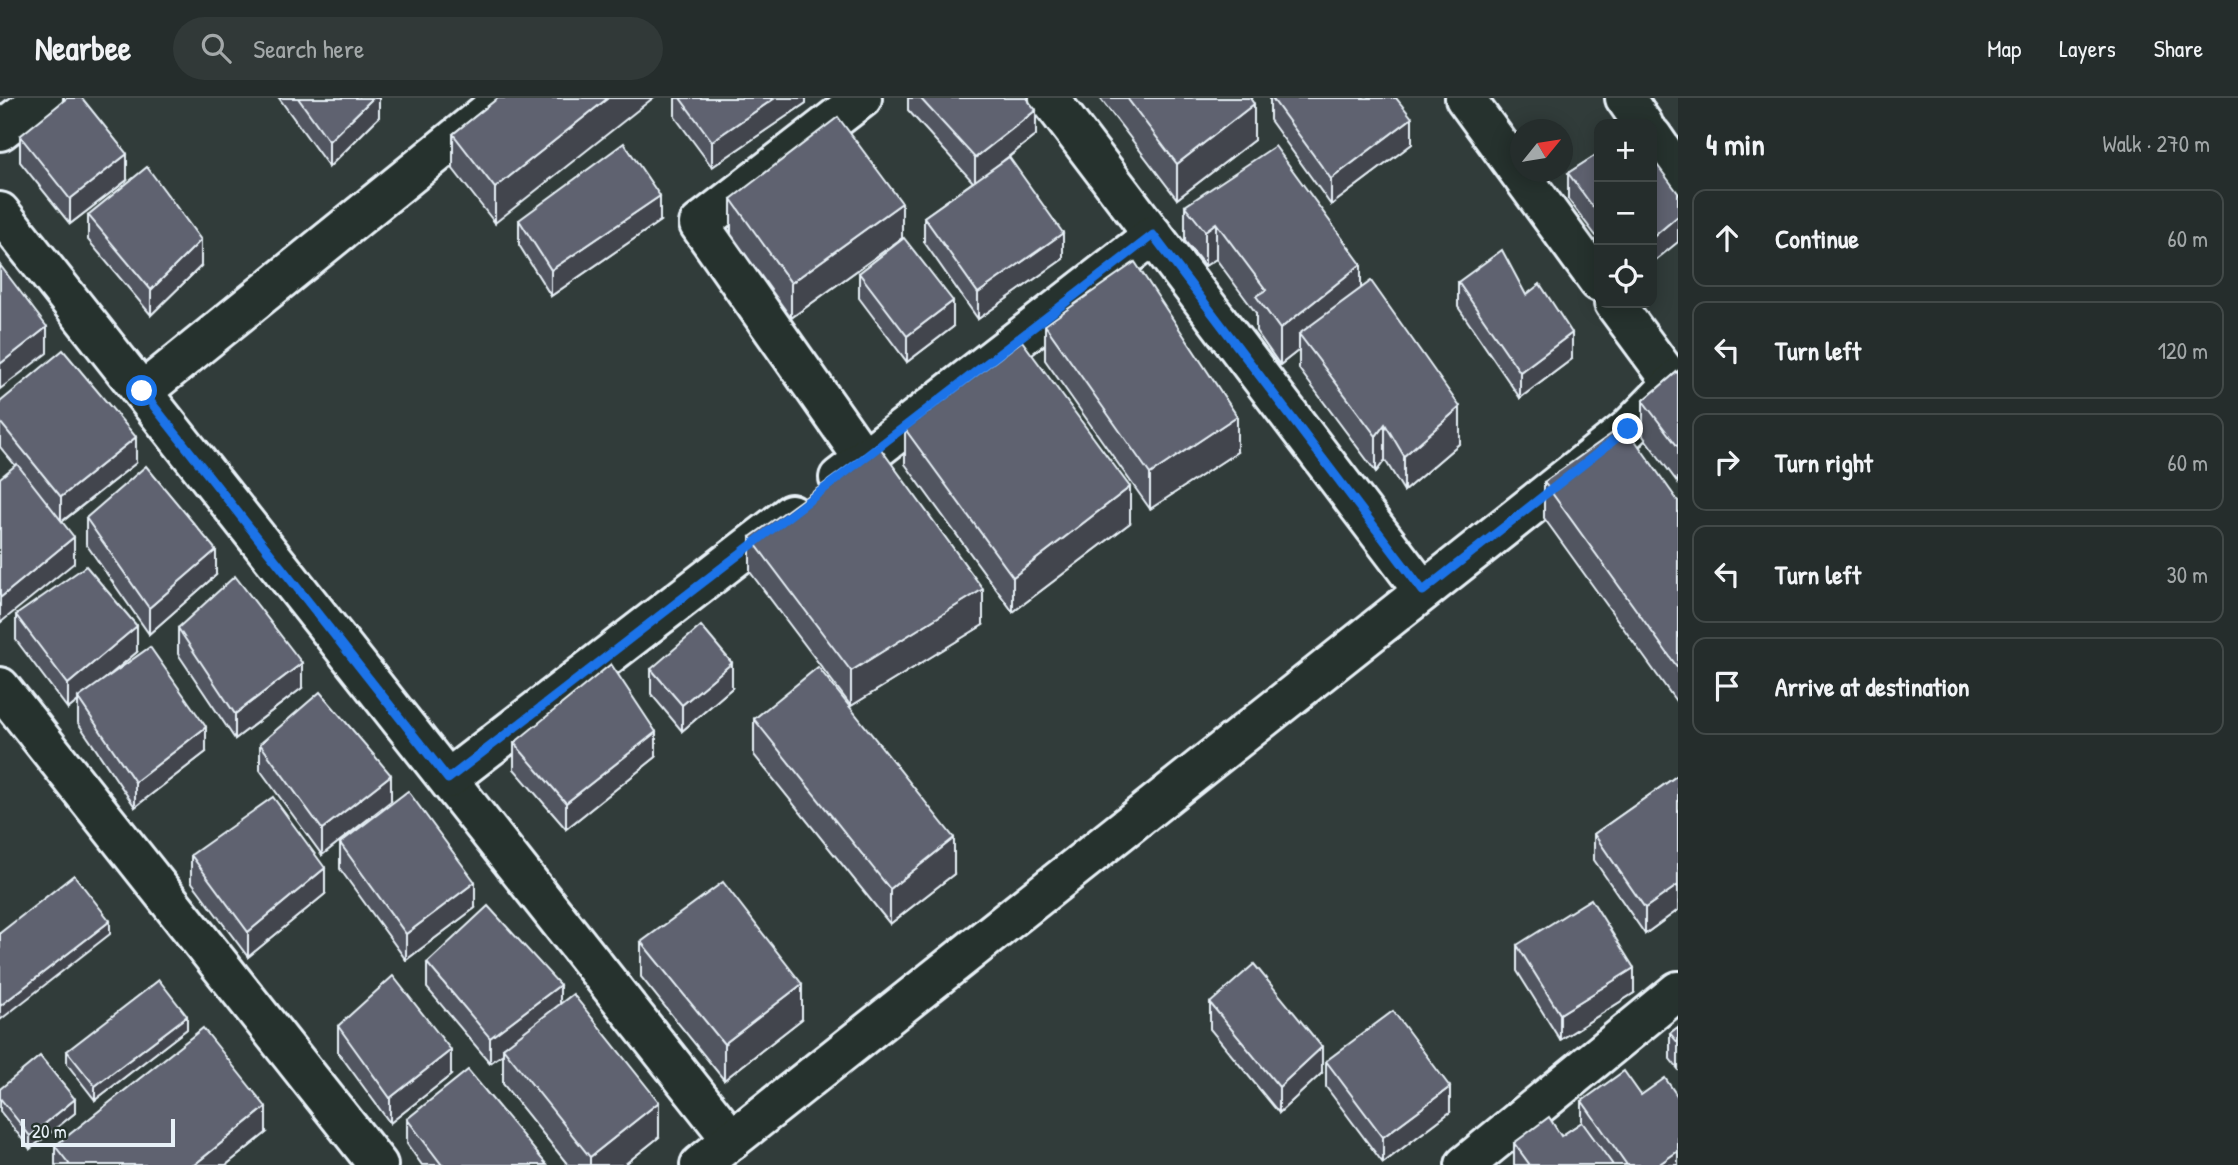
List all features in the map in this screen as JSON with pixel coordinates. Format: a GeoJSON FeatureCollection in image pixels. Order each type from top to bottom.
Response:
{"type":"FeatureCollection","features":[{"type":"Feature","properties":{"kind":"street"},"geometry":{"type":"LineString","coordinates":[[0,131],[43,98]]}},
{"type":"Feature","properties":{"kind":"street"},"geometry":{"type":"LineString","coordinates":[[142,391],[505,98]]}},
{"type":"Feature","properties":{"kind":"street"},"geometry":{"type":"LineString","coordinates":[[862,98],[699,224],[864,459]]}},
{"type":"Feature","properties":{"kind":"street"},"geometry":{"type":"LineString","coordinates":[[1049,98],[1423,591]]}},
{"type":"Feature","properties":{"kind":"street"},"geometry":{"type":"LineString","coordinates":[[1465,98],[1594,275]]}},
{"type":"Feature","properties":{"kind":"street"},"geometry":{"type":"LineString","coordinates":[[1625,98],[1640,119]]}},
{"type":"Feature","properties":{"kind":"street"},"geometry":{"type":"LineString","coordinates":[[1657,143],[1678,174]]}},
{"type":"Feature","properties":{"kind":"street"},"geometry":{"type":"LineString","coordinates":[[0,212],[732,1140]]}},
{"type":"Feature","properties":{"kind":"street"},"geometry":{"type":"LineString","coordinates":[[448,779],[1153,235]]}},
{"type":"Feature","properties":{"kind":"street"},"geometry":{"type":"LineString","coordinates":[[700,1165],[1628,429],[1676,381],[1618,308]]}},
{"type":"Feature","properties":{"kind":"street"},"geometry":{"type":"LineString","coordinates":[[0,687],[378,1165]]}},
{"type":"Feature","properties":{"kind":"street"},"geometry":{"type":"LineString","coordinates":[[1465,1165],[1678,991]]}},
{"type":"Feature","properties":{"kind":"building"},"geometry":{"type":"Polygon","coordinates":[[[67,98],[82,98],[127,154],[70,199],[20,136],[67,98]]]}},
{"type":"Feature","properties":{"kind":"building"},"geometry":{"type":"Polygon","coordinates":[[[298,98],[373,98],[329,141],[298,98]]]}},
{"type":"Feature","properties":{"kind":"building"},"geometry":{"type":"Polygon","coordinates":[[[498,98],[608,98],[495,188],[453,134],[498,98]]]}},
{"type":"Feature","properties":{"kind":"building"},"geometry":{"type":"Polygon","coordinates":[[[680,98],[775,98],[712,141],[680,98]]]}},
{"type":"Feature","properties":{"kind":"building"},"geometry":{"type":"Polygon","coordinates":[[[920,98],[1026,98],[1036,110],[975,158],[920,98]]]}},
{"type":"Feature","properties":{"kind":"building"},"geometry":{"type":"Polygon","coordinates":[[[1127,98],[1250,98],[1254,104],[1177,164],[1127,98]]]}},
{"type":"Feature","properties":{"kind":"building"},"geometry":{"type":"Polygon","coordinates":[[[1272,98],[1396,98],[1412,118],[1331,179],[1272,98]]]}},
{"type":"Feature","properties":{"kind":"building"},"geometry":{"type":"Polygon","coordinates":[[[838,117],[902,203],[791,283],[731,199],[838,117]]]}},
{"type":"Feature","properties":{"kind":"building"},"geometry":{"type":"Polygon","coordinates":[[[624,143],[660,196],[551,270],[519,220],[624,143]]]}},
{"type":"Feature","properties":{"kind":"building"},"geometry":{"type":"Polygon","coordinates":[[[1275,146],[1361,264],[1280,329],[1256,296],[1266,290],[1216,223],[1205,231],[1185,206],[1275,146]]]}},
{"type":"Feature","properties":{"kind":"building"},"geometry":{"type":"Polygon","coordinates":[[[1594,156],[1594,208],[1573,180],[1573,170],[1594,156]]]}},
{"type":"Feature","properties":{"kind":"building"},"geometry":{"type":"Polygon","coordinates":[[[1009,157],[1063,233],[978,293],[924,217],[1009,157]]]}},
{"type":"Feature","properties":{"kind":"building"},"geometry":{"type":"Polygon","coordinates":[[[1657,165],[1678,193],[1678,216],[1657,234],[1657,165]]]}},
{"type":"Feature","properties":{"kind":"building"},"geometry":{"type":"Polygon","coordinates":[[[147,167],[201,240],[151,290],[88,215],[147,167]]]}},
{"type":"Feature","properties":{"kind":"building"},"geometry":{"type":"Polygon","coordinates":[[[904,238],[953,301],[907,336],[859,273],[904,238]]]}},
{"type":"Feature","properties":{"kind":"building"},"geometry":{"type":"Polygon","coordinates":[[[1502,250],[1526,295],[1540,284],[1572,333],[1520,372],[1458,282],[1502,250]]]}},
{"type":"Feature","properties":{"kind":"building"},"geometry":{"type":"Polygon","coordinates":[[[1135,262],[1237,416],[1150,474],[1045,325],[1135,262]]]}},
{"type":"Feature","properties":{"kind":"building"},"geometry":{"type":"Polygon","coordinates":[[[0,265],[47,327],[0,364],[0,265]]]}},
{"type":"Feature","properties":{"kind":"building"},"geometry":{"type":"Polygon","coordinates":[[[1371,281],[1460,407],[1404,456],[1385,424],[1376,436],[1299,334],[1371,281]]]}},
{"type":"Feature","properties":{"kind":"building"},"geometry":{"type":"Polygon","coordinates":[[[1022,341],[1130,487],[1013,577],[905,429],[1022,341]]]}},
{"type":"Feature","properties":{"kind":"building"},"geometry":{"type":"Polygon","coordinates":[[[63,350],[136,437],[61,497],[0,422],[0,402],[63,350]]]}},
{"type":"Feature","properties":{"kind":"building"},"geometry":{"type":"Polygon","coordinates":[[[1678,371],[1678,447],[1643,401],[1678,371]]]}},
{"type":"Feature","properties":{"kind":"building"},"geometry":{"type":"Polygon","coordinates":[[[1624,425],[1678,501],[1678,668],[1544,482],[1624,425]]]}},
{"type":"Feature","properties":{"kind":"building"},"geometry":{"type":"Polygon","coordinates":[[[878,445],[983,589],[851,671],[750,537],[878,445]]]}},
{"type":"Feature","properties":{"kind":"building"},"geometry":{"type":"Polygon","coordinates":[[[17,464],[74,537],[0,598],[0,478],[17,464]]]}},
{"type":"Feature","properties":{"kind":"building"},"geometry":{"type":"Polygon","coordinates":[[[146,466],[216,550],[149,608],[86,518],[146,466]]]}},
{"type":"Feature","properties":{"kind":"building"},"geometry":{"type":"Polygon","coordinates":[[[86,566],[137,626],[68,684],[16,615],[86,566]]]}},
{"type":"Feature","properties":{"kind":"building"},"geometry":{"type":"Polygon","coordinates":[[[235,576],[302,663],[235,714],[178,628],[235,576]]]}},
{"type":"Feature","properties":{"kind":"building"},"geometry":{"type":"Polygon","coordinates":[[[701,626],[732,663],[682,705],[651,669],[701,626]]]}},
{"type":"Feature","properties":{"kind":"building"},"geometry":{"type":"Polygon","coordinates":[[[150,647],[206,727],[135,782],[78,698],[150,647]]]}},
{"type":"Feature","properties":{"kind":"building"},"geometry":{"type":"Polygon","coordinates":[[[611,664],[656,732],[566,803],[514,743],[611,664]]]}},
{"type":"Feature","properties":{"kind":"building"},"geometry":{"type":"Polygon","coordinates":[[[818,667],[954,838],[890,889],[754,719],[818,667]]]}},
{"type":"Feature","properties":{"kind":"building"},"geometry":{"type":"Polygon","coordinates":[[[320,692],[391,775],[322,829],[260,744],[320,692]]]}},
{"type":"Feature","properties":{"kind":"building"},"geometry":{"type":"Polygon","coordinates":[[[1678,775],[1678,885],[1645,908],[1594,834],[1678,775]]]}},
{"type":"Feature","properties":{"kind":"building"},"geometry":{"type":"Polygon","coordinates":[[[408,791],[475,882],[406,934],[340,843],[408,791]]]}},
{"type":"Feature","properties":{"kind":"building"},"geometry":{"type":"Polygon","coordinates":[[[273,797],[325,868],[248,932],[191,855],[273,797]]]}},
{"type":"Feature","properties":{"kind":"building"},"geometry":{"type":"Polygon","coordinates":[[[74,875],[110,921],[0,1006],[0,933],[74,875]]]}},
{"type":"Feature","properties":{"kind":"building"},"geometry":{"type":"Polygon","coordinates":[[[723,882],[802,984],[724,1044],[641,942],[723,882]]]}},
{"type":"Feature","properties":{"kind":"building"},"geometry":{"type":"Polygon","coordinates":[[[1591,899],[1634,968],[1560,1014],[1517,945],[1591,899]]]}},
{"type":"Feature","properties":{"kind":"building"},"geometry":{"type":"Polygon","coordinates":[[[488,906],[560,985],[490,1038],[427,963],[488,906]]]}},
{"type":"Feature","properties":{"kind":"building"},"geometry":{"type":"Polygon","coordinates":[[[1254,964],[1322,1047],[1279,1087],[1210,1003],[1254,964]]]}},
{"type":"Feature","properties":{"kind":"building"},"geometry":{"type":"Polygon","coordinates":[[[393,976],[451,1050],[390,1098],[338,1026],[393,976]]]}},
{"type":"Feature","properties":{"kind":"building"},"geometry":{"type":"Polygon","coordinates":[[[159,980],[187,1016],[95,1086],[67,1051],[159,980]]]}},
{"type":"Feature","properties":{"kind":"building"},"geometry":{"type":"Polygon","coordinates":[[[573,994],[659,1102],[590,1157],[503,1048],[573,994]]]}},
{"type":"Feature","properties":{"kind":"building"},"geometry":{"type":"Polygon","coordinates":[[[1393,1011],[1450,1087],[1383,1137],[1326,1061],[1393,1011]]]}},
{"type":"Feature","properties":{"kind":"building"},"geometry":{"type":"Polygon","coordinates":[[[1678,1027],[1678,1043],[1670,1033],[1678,1027]]]}},
{"type":"Feature","properties":{"kind":"building"},"geometry":{"type":"Polygon","coordinates":[[[203,1028],[266,1107],[194,1165],[70,1165],[55,1146],[203,1028]]]}},
{"type":"Feature","properties":{"kind":"building"},"geometry":{"type":"Polygon","coordinates":[[[40,1056],[75,1099],[30,1136],[0,1098],[0,1089],[40,1056]]]}},
{"type":"Feature","properties":{"kind":"building"},"geometry":{"type":"Polygon","coordinates":[[[468,1070],[547,1165],[442,1165],[407,1119],[468,1070]]]}},
{"type":"Feature","properties":{"kind":"building"},"geometry":{"type":"Polygon","coordinates":[[[1624,1071],[1641,1095],[1665,1078],[1678,1097],[1678,1151],[1658,1165],[1627,1165],[1582,1101],[1624,1071]]]}},
{"type":"Feature","properties":{"kind":"building"},"geometry":{"type":"Polygon","coordinates":[[[1549,1117],[1561,1136],[1582,1122],[1613,1165],[1530,1165],[1514,1143],[1549,1117]]]}},
{"type":"Feature","properties":{"kind":"route"},"geometry":{"type":"LineString","coordinates":[[142,391],[448,779],[1153,235],[1423,591],[1628,429]]}}]}
